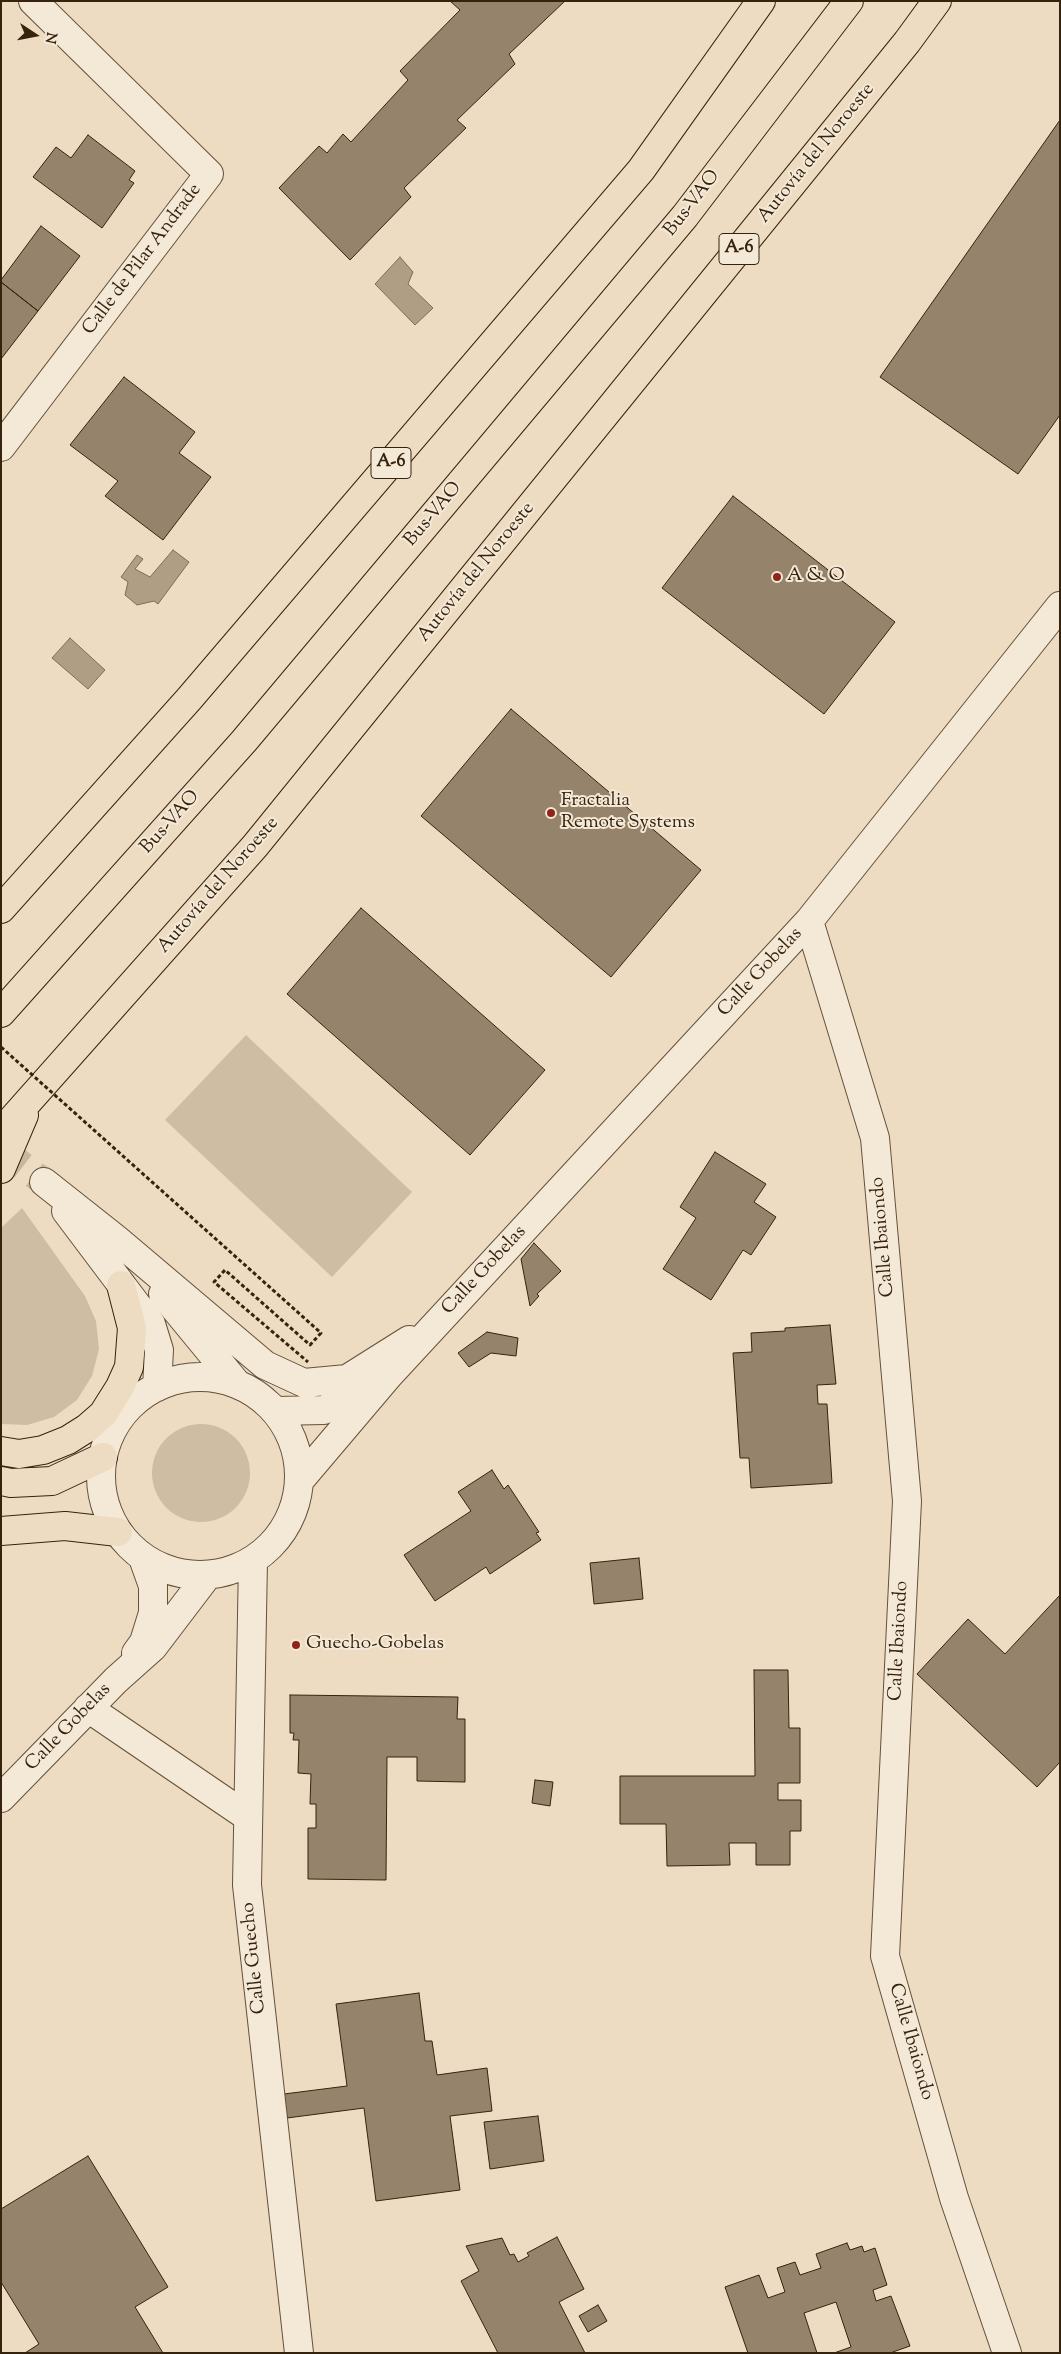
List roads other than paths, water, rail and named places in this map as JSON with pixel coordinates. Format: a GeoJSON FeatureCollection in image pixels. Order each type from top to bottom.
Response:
{"type":"FeatureCollection","features":[{"type":"Feature","properties":{"kind":"highway","name":"A-6"},"geometry":{"type":"LineString","coordinates":[[1,909],[196,692],[642,170],[761,1]]}},
{"type":"Feature","properties":{"kind":"highway","name":"Bus-VAO"},"geometry":{"type":"LineString","coordinates":[[1,1014],[244,741],[679,223],[849,1]]}},
{"type":"Feature","properties":{"kind":"highway","name":"Autovía del Noroeste"},"geometry":{"type":"LineString","coordinates":[[1,1132],[30,1102],[255,846],[900,50],[937,1]]}},
{"type":"Feature","properties":{"kind":"highway"},"geometry":{"type":"LineString","coordinates":[[1,1169],[30,1102]]}},
{"type":"Feature","properties":{"kind":"highway"},"geometry":{"type":"LineString","coordinates":[[1,1451],[19,1454],[43,1450],[75,1436],[103,1414],[126,1377],[131,1355],[132,1328],[121,1285]]}},
{"type":"Feature","properties":{"kind":"highway"},"geometry":{"type":"LineString","coordinates":[[1,1481],[11,1483],[52,1481],[103,1457]]}},
{"type":"Feature","properties":{"kind":"highway"},"geometry":{"type":"LineString","coordinates":[[1,1531],[65,1526],[118,1532]]}},
{"type":"Feature","properties":{"kind":"street","name":"Calle de Pilar Andrade"},"geometry":{"type":"LineString","coordinates":[[1,447],[209,174],[33,1]]}},
{"type":"Feature","properties":{"kind":"street","name":"Calle Gobelas"},"geometry":{"type":"LineString","coordinates":[[300,1480],[439,1321],[809,921],[1060,606]]}},
{"type":"Feature","properties":{"kind":"street","name":"Calle Ibaiondo"},"geometry":{"type":"LineString","coordinates":[[809,921],[876,1138],[907,1501],[885,1956],[954,2198],[1007,2353]]}},
{"type":"Feature","properties":{"kind":"street","name":"Calle Gobelas"},"geometry":{"type":"LineString","coordinates":[[157,1387],[159,1350],[151,1324],[44,1182],[116,1239],[265,1365],[304,1383],[347,1379],[439,1321]]}},
{"type":"Feature","properties":{"kind":"street","name":"Calle Gobelas"},"geometry":{"type":"LineString","coordinates":[[116,1239],[237,1384]]}},
{"type":"Feature","properties":{"kind":"street","name":"Calle Gobelas"},"geometry":{"type":"LineString","coordinates":[[275,1411],[324,1410],[390,1375]]}},
{"type":"Feature","properties":{"kind":"street"},"geometry":{"type":"LineString","coordinates":[[182,1378],[210,1378],[237,1384],[258,1395],[275,1411],[289,1432],[297,1455],[300,1480],[293,1512],[276,1540],[252,1561],[231,1571],[208,1576],[174,1572],[144,1558],[118,1532],[106,1508],[102,1483],[103,1457],[114,1428],[132,1404],[157,1387],[182,1378]]}},
{"type":"Feature","properties":{"kind":"street","name":"Calle Gobelas"},"geometry":{"type":"LineString","coordinates":[[116,1680],[144,1642],[153,1613],[153,1586],[144,1558]]}},
{"type":"Feature","properties":{"kind":"street","name":"Calle Guecho"},"geometry":{"type":"LineString","coordinates":[[252,1561],[247,1885],[299,2353]]}},
{"type":"Feature","properties":{"kind":"street","name":"Calle Gobelas"},"geometry":{"type":"LineString","coordinates":[[1,1798],[116,1680],[153,1647],[208,1576]]}},
{"type":"Feature","properties":{"kind":"street"},"geometry":{"type":"LineString","coordinates":[[88,1708],[248,1817]]}},
{"type":"Feature","properties":{"kind":"tunnel"},"geometry":{"type":"LineString","coordinates":[[1,1149],[44,1182]]}},
{"type":"Feature","properties":{"kind":"place","name":"A & O"},"geometry":{"type":"Point","coordinates":[777,577]}},
{"type":"Feature","properties":{"kind":"place","name":"Fractalia Remote Systems"},"geometry":{"type":"Point","coordinates":[551,813]}},
{"type":"Feature","properties":{"kind":"place","name":"Guecho-Gobelas"},"geometry":{"type":"Point","coordinates":[296,1645]}}]}
